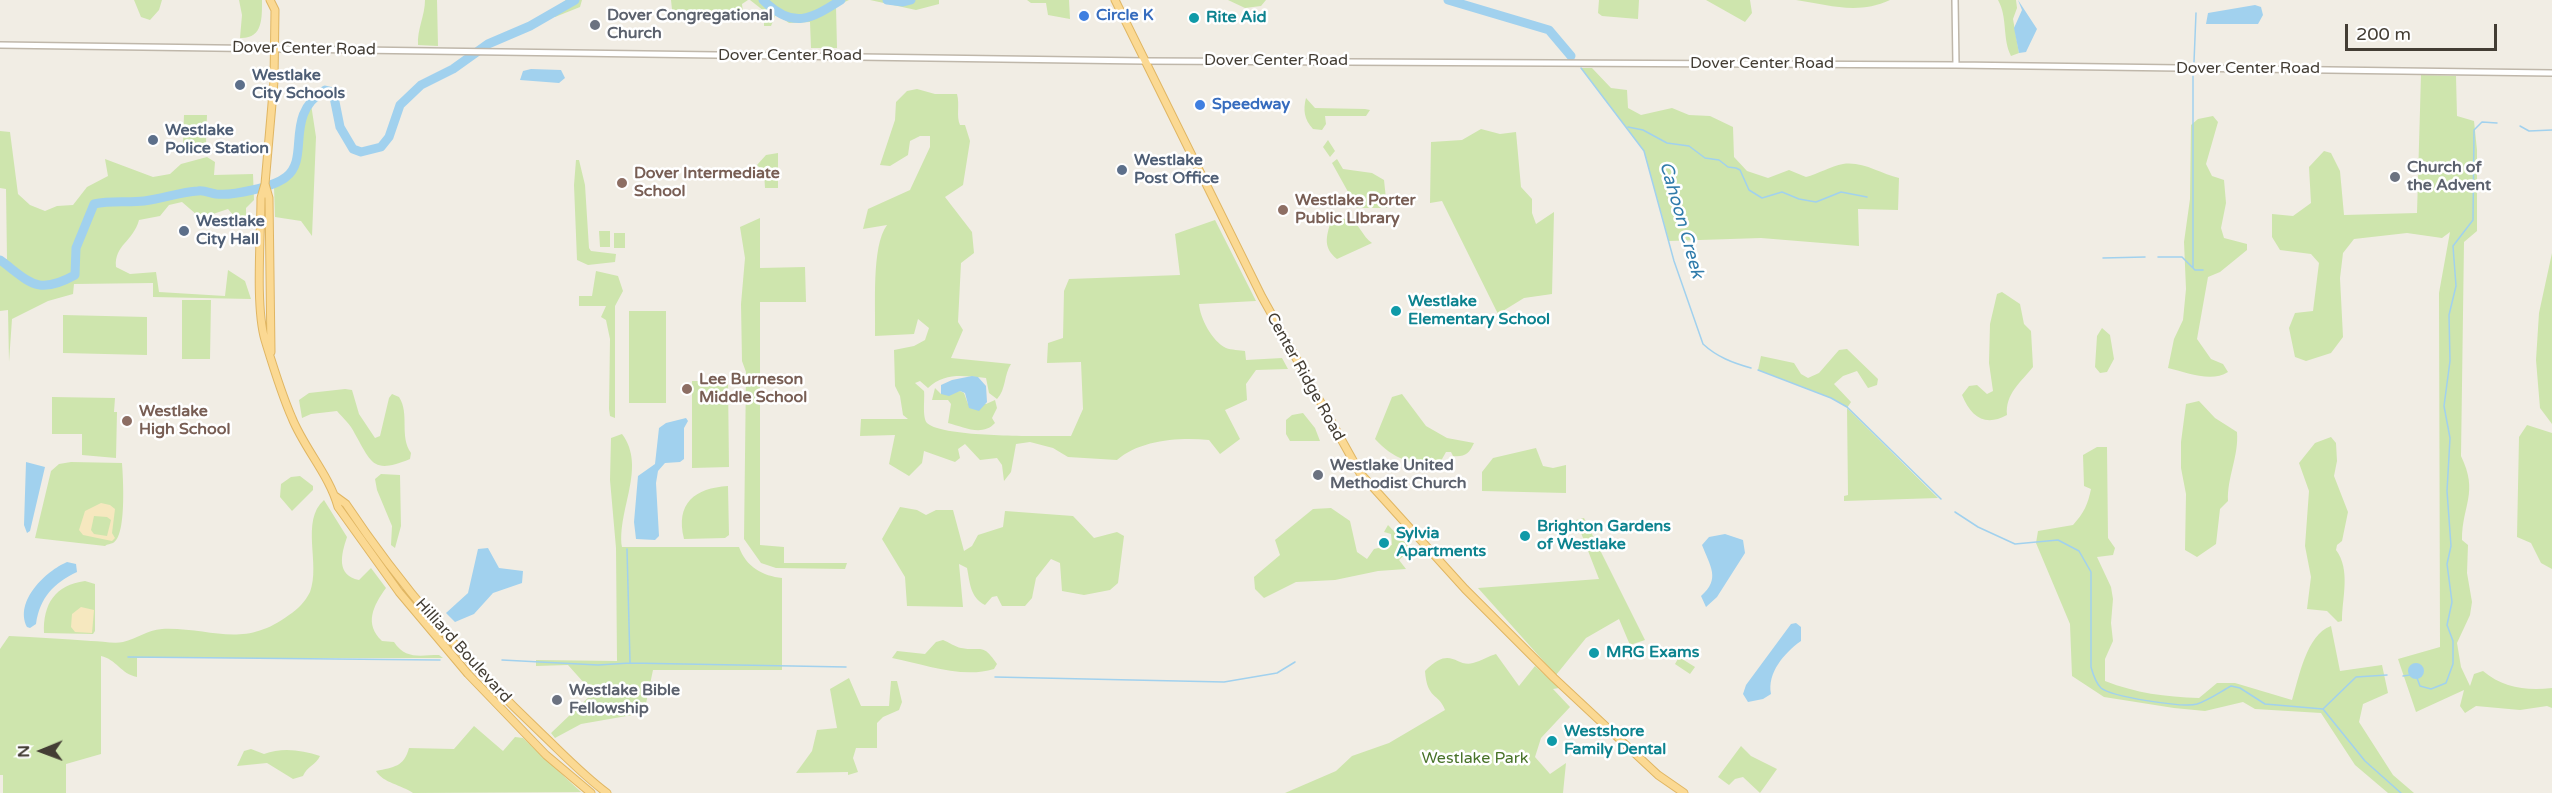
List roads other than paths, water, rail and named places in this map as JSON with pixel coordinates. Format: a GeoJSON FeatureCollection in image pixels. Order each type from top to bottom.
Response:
{"type":"FeatureCollection","features":[{"type":"Feature","properties":{"kind":"main road","name":"Hilliard Boulevard"},"geometry":{"type":"LineString","coordinates":[[270,0],[274,10],[274,48],[264,197],[261,313],[266,340],[284,398],[297,430],[335,496],[338,507],[386,575],[468,674],[522,731],[591,793]]}},
{"type":"Feature","properties":{"kind":"main road","name":"Hilliard Boulevard"},"geometry":{"type":"LineString","coordinates":[[274,10],[279,0]]}},
{"type":"Feature","properties":{"kind":"main road","name":"Center Ridge Road"},"geometry":{"type":"LineString","coordinates":[[1115,0],[1262,297],[1360,473],[1452,576],[1546,670],[1659,775],[1684,793]]}},
{"type":"Feature","properties":{"kind":"main road","name":"Hilliard Boulevard"},"geometry":{"type":"LineString","coordinates":[[335,496],[346,504],[421,607],[495,689],[607,793]]}},
{"type":"Feature","properties":{"kind":"street"},"geometry":{"type":"LineString","coordinates":[[1955,0],[1956,65]]}},
{"type":"Feature","properties":{"kind":"street","name":"Dover Center Road"},"geometry":{"type":"LineString","coordinates":[[0,45],[1145,61],[1956,65],[2552,73]]}},
{"type":"Feature","properties":{"kind":"water"},"geometry":{"type":"Polygon","coordinates":[[[2018,0],[2037,29],[2026,52],[2019,53],[2014,28],[2022,10],[2018,0]]]}},
{"type":"Feature","properties":{"kind":"water"},"geometry":{"type":"Polygon","coordinates":[[[2255,5],[2261,7],[2263,15],[2258,24],[2206,24],[2208,13],[2255,5]]]}},
{"type":"Feature","properties":{"kind":"water"},"geometry":{"type":"Polygon","coordinates":[[[561,70],[565,78],[559,83],[520,80],[523,71],[561,70]]]}},
{"type":"Feature","properties":{"kind":"water"},"geometry":{"type":"Polygon","coordinates":[[[972,376],[978,377],[986,386],[987,402],[979,411],[969,408],[965,393],[960,391],[949,396],[941,394],[941,385],[972,376]]]}},
{"type":"Feature","properties":{"kind":"water"},"geometry":{"type":"Polygon","coordinates":[[[686,418],[688,421],[684,428],[684,459],[680,462],[665,463],[658,471],[656,483],[659,536],[655,540],[636,539],[634,522],[638,476],[655,464],[659,428],[666,423],[686,418]]]}},
{"type":"Feature","properties":{"kind":"water"},"geometry":{"type":"Polygon","coordinates":[[[26,462],[45,467],[30,531],[27,533],[24,525],[26,462]]]}},
{"type":"Feature","properties":{"kind":"water"},"geometry":{"type":"Polygon","coordinates":[[[1725,534],[1743,540],[1745,553],[1717,597],[1706,607],[1701,596],[1711,584],[1712,572],[1702,545],[1709,537],[1725,534]]]}},
{"type":"Feature","properties":{"kind":"water"},"geometry":{"type":"Polygon","coordinates":[[[488,548],[499,568],[523,571],[522,583],[493,593],[474,614],[455,622],[446,613],[468,593],[478,549],[488,548]]]}},
{"type":"Feature","properties":{"kind":"water"},"geometry":{"type":"Polygon","coordinates":[[[67,562],[76,564],[77,572],[61,581],[49,592],[41,606],[36,624],[30,628],[27,627],[24,617],[28,597],[50,572],[67,562]]]}},
{"type":"Feature","properties":{"kind":"water"},"geometry":{"type":"Polygon","coordinates":[[[1796,623],[1801,627],[1801,641],[1789,651],[1774,671],[1770,686],[1771,694],[1763,699],[1748,702],[1743,694],[1746,685],[1791,624],[1796,623]]]}},
{"type":"Feature","properties":{"kind":"water"},"geometry":{"type":"Polygon","coordinates":[[[2416,663],[2424,671],[2416,679],[2408,671],[2416,663]]]}},
{"type":"Feature","properties":{"kind":"waterway","name":"Cahoon Creek"},"geometry":{"type":"LineString","coordinates":[[0,260],[34,284],[51,285],[75,275],[76,248],[94,204],[144,201],[200,191],[232,194],[280,181],[293,169],[297,159],[301,124],[305,111],[312,100],[325,90],[333,92],[340,127],[353,149],[361,152],[381,147],[389,137],[400,105],[421,85],[453,69],[488,44],[530,26],[575,0]]}},
{"type":"Feature","properties":{"kind":"waterway","name":"Cahoon Creek"},"geometry":{"type":"LineString","coordinates":[[763,0],[774,9],[793,18],[811,16],[841,0]]}},
{"type":"Feature","properties":{"kind":"waterway","name":"Cahoon Creek"},"geometry":{"type":"LineString","coordinates":[[887,0],[903,2],[911,0]]}},
{"type":"Feature","properties":{"kind":"waterway","name":"Cahoon Creek"},"geometry":{"type":"LineString","coordinates":[[1448,0],[1549,30],[1571,56]]}},
{"type":"Feature","properties":{"kind":"waterway"},"geometry":{"type":"LineString","coordinates":[[2194,62],[2196,13]]}},
{"type":"Feature","properties":{"kind":"waterway","name":"Cahoon Creek"},"geometry":{"type":"LineString","coordinates":[[1581,68],[1644,151],[1674,261],[1703,344],[1714,353],[1751,368]]}},
{"type":"Feature","properties":{"kind":"waterway"},"geometry":{"type":"LineString","coordinates":[[2193,76],[2193,268]]}},
{"type":"Feature","properties":{"kind":"waterway"},"geometry":{"type":"LineString","coordinates":[[2417,678],[2420,686],[2431,689],[2446,683],[2453,664],[2453,641],[2447,625],[2452,602],[2447,564],[2451,546],[2447,491],[2450,438],[2444,406],[2450,361],[2449,315],[2456,286],[2453,246],[2473,220],[2474,130],[2482,122],[2497,123]]}},
{"type":"Feature","properties":{"kind":"waterway"},"geometry":{"type":"LineString","coordinates":[[2520,126],[2529,131],[2552,130]]}},
{"type":"Feature","properties":{"kind":"waterway"},"geometry":{"type":"LineString","coordinates":[[1628,127],[1643,130],[1667,143],[1689,146],[1705,158],[1719,160],[1728,167],[1740,170],[1749,190],[1762,198],[1782,192],[1799,199],[1816,202],[1841,192],[1867,197]]}},
{"type":"Feature","properties":{"kind":"waterway"},"geometry":{"type":"LineString","coordinates":[[2103,258],[2145,257]]}},
{"type":"Feature","properties":{"kind":"waterway"},"geometry":{"type":"LineString","coordinates":[[2158,257],[2182,257],[2195,270],[2203,270]]}},
{"type":"Feature","properties":{"kind":"waterway","name":"Cahoon Creek"},"geometry":{"type":"LineString","coordinates":[[1758,370],[1831,398],[1847,407],[1941,499]]}},
{"type":"Feature","properties":{"kind":"waterway","name":"Cahoon Creek"},"geometry":{"type":"LineString","coordinates":[[1955,512],[1978,527],[2015,544],[2058,540],[2079,551],[2091,572],[2091,667],[2101,688],[2133,698],[2190,705],[2206,700],[2231,686],[2240,688],[2265,704],[2323,709],[2365,761],[2401,793]]}},
{"type":"Feature","properties":{"kind":"waterway"},"geometry":{"type":"LineString","coordinates":[[627,549],[630,662]]}},
{"type":"Feature","properties":{"kind":"waterway"},"geometry":{"type":"LineString","coordinates":[[128,657],[440,660]]}},
{"type":"Feature","properties":{"kind":"waterway"},"geometry":{"type":"LineString","coordinates":[[502,660],[598,665],[630,663],[846,667]]}},
{"type":"Feature","properties":{"kind":"waterway"},"geometry":{"type":"LineString","coordinates":[[995,677],[1224,682],[1277,673],[1295,662]]}},
{"type":"Feature","properties":{"kind":"waterway"},"geometry":{"type":"LineString","coordinates":[[2323,709],[2356,677],[2387,675]]}},
{"type":"Feature","properties":{"kind":"waterway"},"geometry":{"type":"LineString","coordinates":[[2403,676],[2410,675]]}},
{"type":"Feature","properties":{"kind":"place","name":"Circle K"},"geometry":{"type":"Point","coordinates":[1084,16]}},
{"type":"Feature","properties":{"kind":"place","name":"Rite Aid"},"geometry":{"type":"Point","coordinates":[1194,18]}},
{"type":"Feature","properties":{"kind":"place","name":"Dover Congregational Church"},"geometry":{"type":"Point","coordinates":[595,25]}},
{"type":"Feature","properties":{"kind":"place","name":"Westlake City Schools"},"geometry":{"type":"Point","coordinates":[240,85]}},
{"type":"Feature","properties":{"kind":"place","name":"Speedway"},"geometry":{"type":"Point","coordinates":[1200,105]}},
{"type":"Feature","properties":{"kind":"place","name":"Westlake Police Station"},"geometry":{"type":"Point","coordinates":[153,140]}},
{"type":"Feature","properties":{"kind":"place","name":"Westlake Post Office"},"geometry":{"type":"Point","coordinates":[1122,170]}},
{"type":"Feature","properties":{"kind":"place","name":"Church of the Advent"},"geometry":{"type":"Point","coordinates":[2395,177]}},
{"type":"Feature","properties":{"kind":"place","name":"Dover Intermediate School"},"geometry":{"type":"Point","coordinates":[622,183]}},
{"type":"Feature","properties":{"kind":"place","name":"Westlake Porter Public LIbrary"},"geometry":{"type":"Point","coordinates":[1283,210]}},
{"type":"Feature","properties":{"kind":"place","name":"Westlake City Hall"},"geometry":{"type":"Point","coordinates":[184,231]}},
{"type":"Feature","properties":{"kind":"place","name":"Westlake Elementary School"},"geometry":{"type":"Point","coordinates":[1396,311]}},
{"type":"Feature","properties":{"kind":"place","name":"Lee Burneson Middle School"},"geometry":{"type":"Point","coordinates":[687,389]}},
{"type":"Feature","properties":{"kind":"place","name":"Westlake High School"},"geometry":{"type":"Point","coordinates":[127,421]}},
{"type":"Feature","properties":{"kind":"place","name":"Westlake United Methodist Church"},"geometry":{"type":"Point","coordinates":[1318,475]}},
{"type":"Feature","properties":{"kind":"place","name":"Brighton Gardens of Westlake"},"geometry":{"type":"Point","coordinates":[1525,536]}},
{"type":"Feature","properties":{"kind":"place","name":"Sylvia Apartments"},"geometry":{"type":"Point","coordinates":[1384,543]}},
{"type":"Feature","properties":{"kind":"place","name":"MRG Exams"},"geometry":{"type":"Point","coordinates":[1594,653]}},
{"type":"Feature","properties":{"kind":"place","name":"Westlake Bible Fellowship"},"geometry":{"type":"Point","coordinates":[557,700]}},
{"type":"Feature","properties":{"kind":"place","name":"Westshore Family Dental"},"geometry":{"type":"Point","coordinates":[1552,741]}},
{"type":"Feature","properties":{"kind":"park label","name":"Westlake Park"},"geometry":{"type":"Point","coordinates":[1475,759]}}]}
